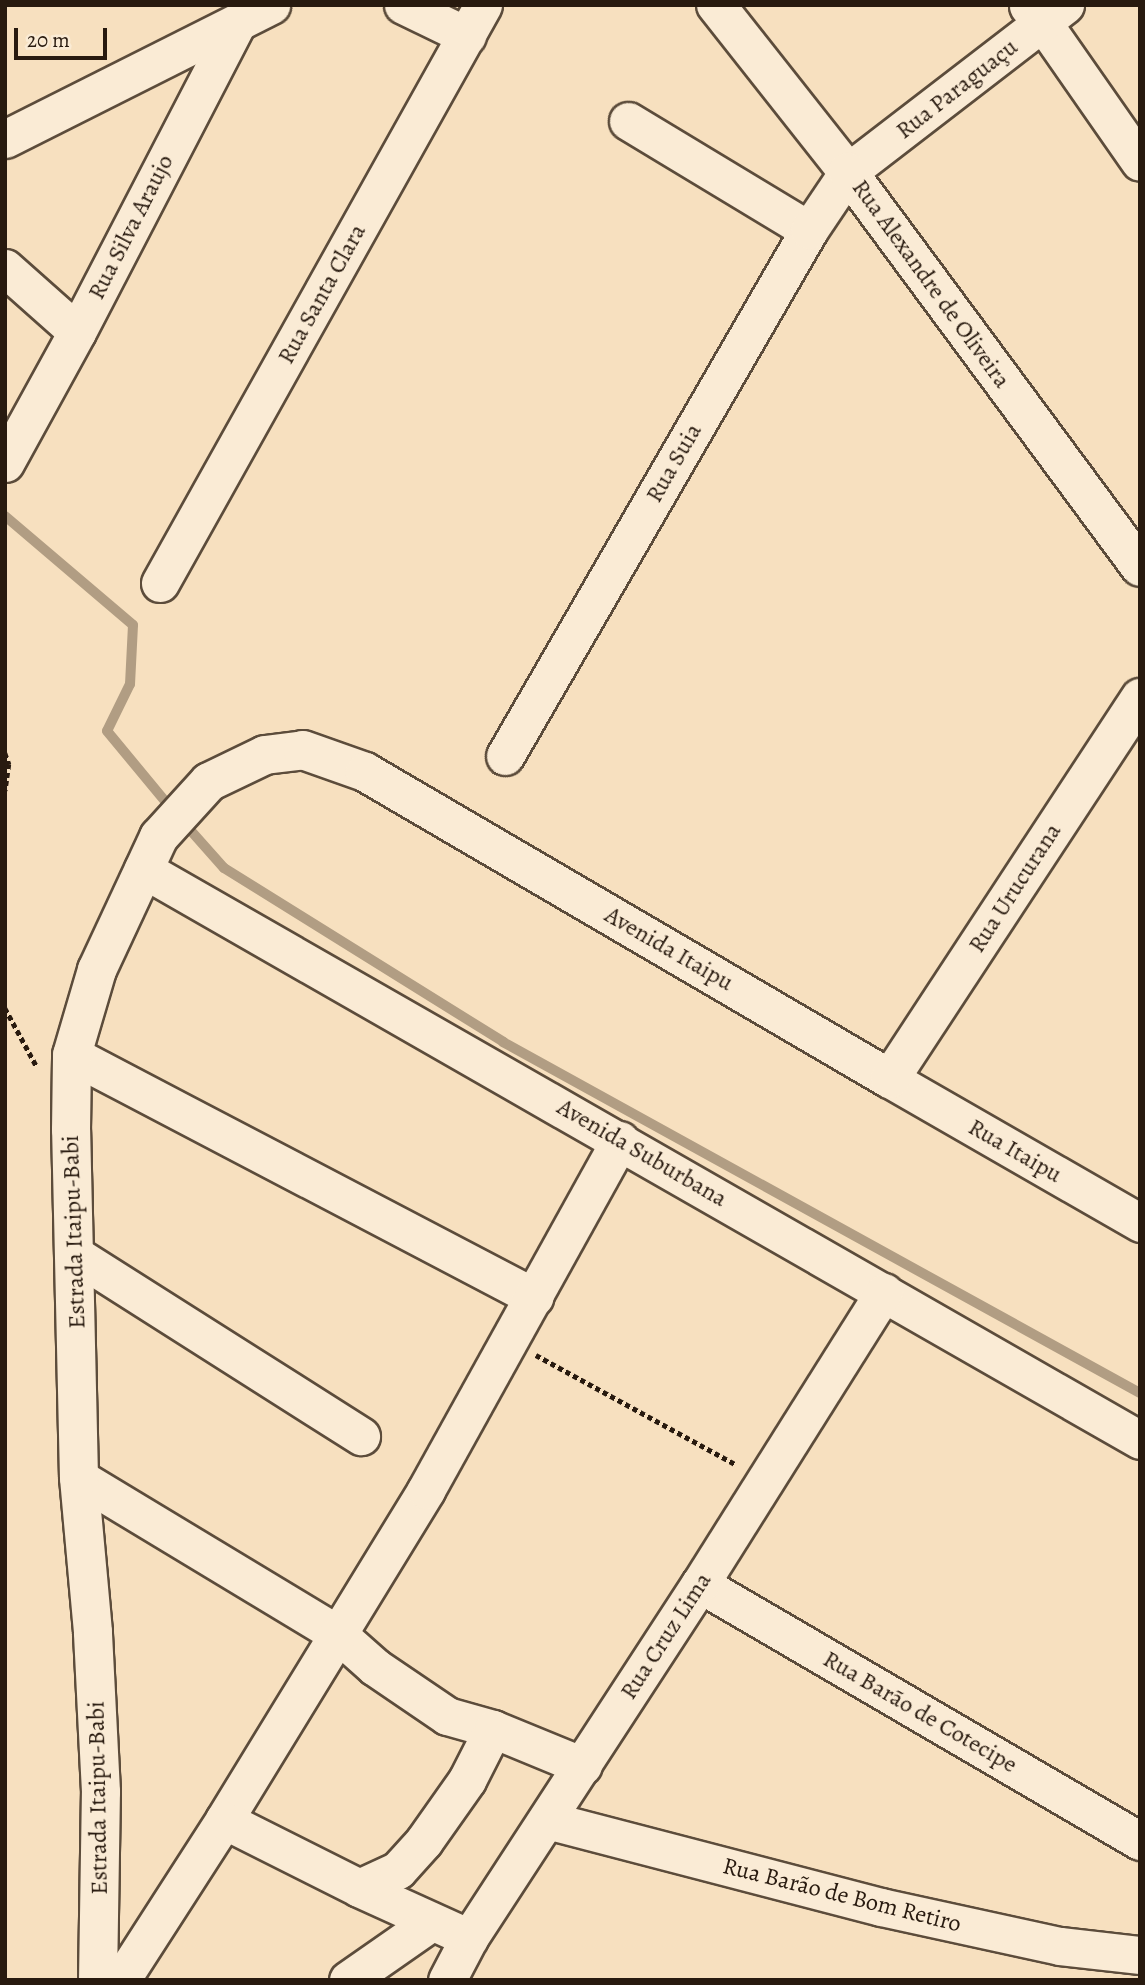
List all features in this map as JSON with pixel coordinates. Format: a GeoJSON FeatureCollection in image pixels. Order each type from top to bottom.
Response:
{"type":"FeatureCollection","features":[{"type":"Feature","properties":{"kind":"street"},"geometry":{"type":"LineString","coordinates":[[5,139],[236,25],[271,5]]}},
{"type":"Feature","properties":{"kind":"street"},"geometry":{"type":"LineString","coordinates":[[402,5],[475,20]]}},
{"type":"Feature","properties":{"kind":"street","name":"Rua Alexandre de Oliveira"},"geometry":{"type":"LineString","coordinates":[[716,5],[848,172],[1140,567]]}},
{"type":"Feature","properties":{"kind":"street"},"geometry":{"type":"LineString","coordinates":[[1046,11],[1140,162]]}},
{"type":"Feature","properties":{"kind":"street","name":"Rua Paraguaçu"},"geometry":{"type":"LineString","coordinates":[[848,172],[1046,11]]}},
{"type":"Feature","properties":{"kind":"street","name":"Rua Santa Clara"},"geometry":{"type":"LineString","coordinates":[[160,583],[475,20]]}},
{"type":"Feature","properties":{"kind":"street","name":"Rua Silva Araujo"},"geometry":{"type":"LineString","coordinates":[[5,463],[77,332],[236,25]]}},
{"type":"Feature","properties":{"kind":"street"},"geometry":{"type":"LineString","coordinates":[[628,121],[809,230]]}},
{"type":"Feature","properties":{"kind":"street","name":"Rua Suia"},"geometry":{"type":"LineString","coordinates":[[505,756],[809,230],[848,172]]}},
{"type":"Feature","properties":{"kind":"street"},"geometry":{"type":"LineString","coordinates":[[5,268],[77,332]]}},
{"type":"Feature","properties":{"kind":"street","name":"Rua Urucurana"},"geometry":{"type":"LineString","coordinates":[[890,1079],[1140,698]]}},
{"type":"Feature","properties":{"kind":"street","name":"Estrada Itaipu-Babi"},"geometry":{"type":"LineString","coordinates":[[98,1980],[101,1792],[93,1632],[79,1478],[72,1055],[97,970],[151,853],[209,782],[265,755],[303,750],[365,772],[448,819]]}},
{"type":"Feature","properties":{"kind":"street","name":"Avenida Itaipu"},"geometry":{"type":"LineString","coordinates":[[448,819],[890,1079]]}},
{"type":"Feature","properties":{"kind":"street","name":"Avenida Suburbana"},"geometry":{"type":"LineString","coordinates":[[151,853],[620,1140],[1140,1440]]}},
{"type":"Feature","properties":{"kind":"street"},"geometry":{"type":"LineString","coordinates":[[72,1055],[534,1297]]}},
{"type":"Feature","properties":{"kind":"street","name":"Rua Itaipu"},"geometry":{"type":"LineString","coordinates":[[890,1079],[1140,1223]]}},
{"type":"Feature","properties":{"kind":"street"},"geometry":{"type":"LineString","coordinates":[[121,1980],[339,1635],[510,1340],[620,1140]]}},
{"type":"Feature","properties":{"kind":"street"},"geometry":{"type":"LineString","coordinates":[[74,1254],[361,1436]]}},
{"type":"Feature","properties":{"kind":"street","name":"Rua Cruz Lima"},"geometry":{"type":"LineString","coordinates":[[447,1980],[469,1938],[700,1584],[884,1292]]}},
{"type":"Feature","properties":{"kind":"street"},"geometry":{"type":"LineString","coordinates":[[79,1478],[339,1635],[375,1667],[447,1716],[493,1729],[583,1766]]}},
{"type":"Feature","properties":{"kind":"street","name":"Rua Barão de Cotecipe"},"geometry":{"type":"LineString","coordinates":[[700,1584],[1140,1841]]}},
{"type":"Feature","properties":{"kind":"street"},"geometry":{"type":"LineString","coordinates":[[359,1888],[398,1870],[424,1841],[467,1780],[493,1729]]}},
{"type":"Feature","properties":{"kind":"street"},"geometry":{"type":"LineString","coordinates":[[224,1820],[359,1888],[469,1938]]}},
{"type":"Feature","properties":{"kind":"street","name":"Rua Barão de Bom Retiro"},"geometry":{"type":"LineString","coordinates":[[547,1820],[881,1907],[1060,1945],[1140,1955]]}},
{"type":"Feature","properties":{"kind":"street"},"geometry":{"type":"LineString","coordinates":[[348,1980],[431,1922]]}},
{"type":"Feature","properties":{"kind":"path"},"geometry":{"type":"LineString","coordinates":[[5,753],[9,764],[5,791]]}},
{"type":"Feature","properties":{"kind":"path"},"geometry":{"type":"LineString","coordinates":[[510,1340],[765,1481]]}},
{"type":"Feature","properties":{"kind":"waterway"},"geometry":{"type":"LineString","coordinates":[[5,516],[133,625],[130,684],[107,731],[174,812]]}},
{"type":"Feature","properties":{"kind":"waterway"},"geometry":{"type":"LineString","coordinates":[[184,823],[224,868],[503,1042],[1140,1393]]}}]}
